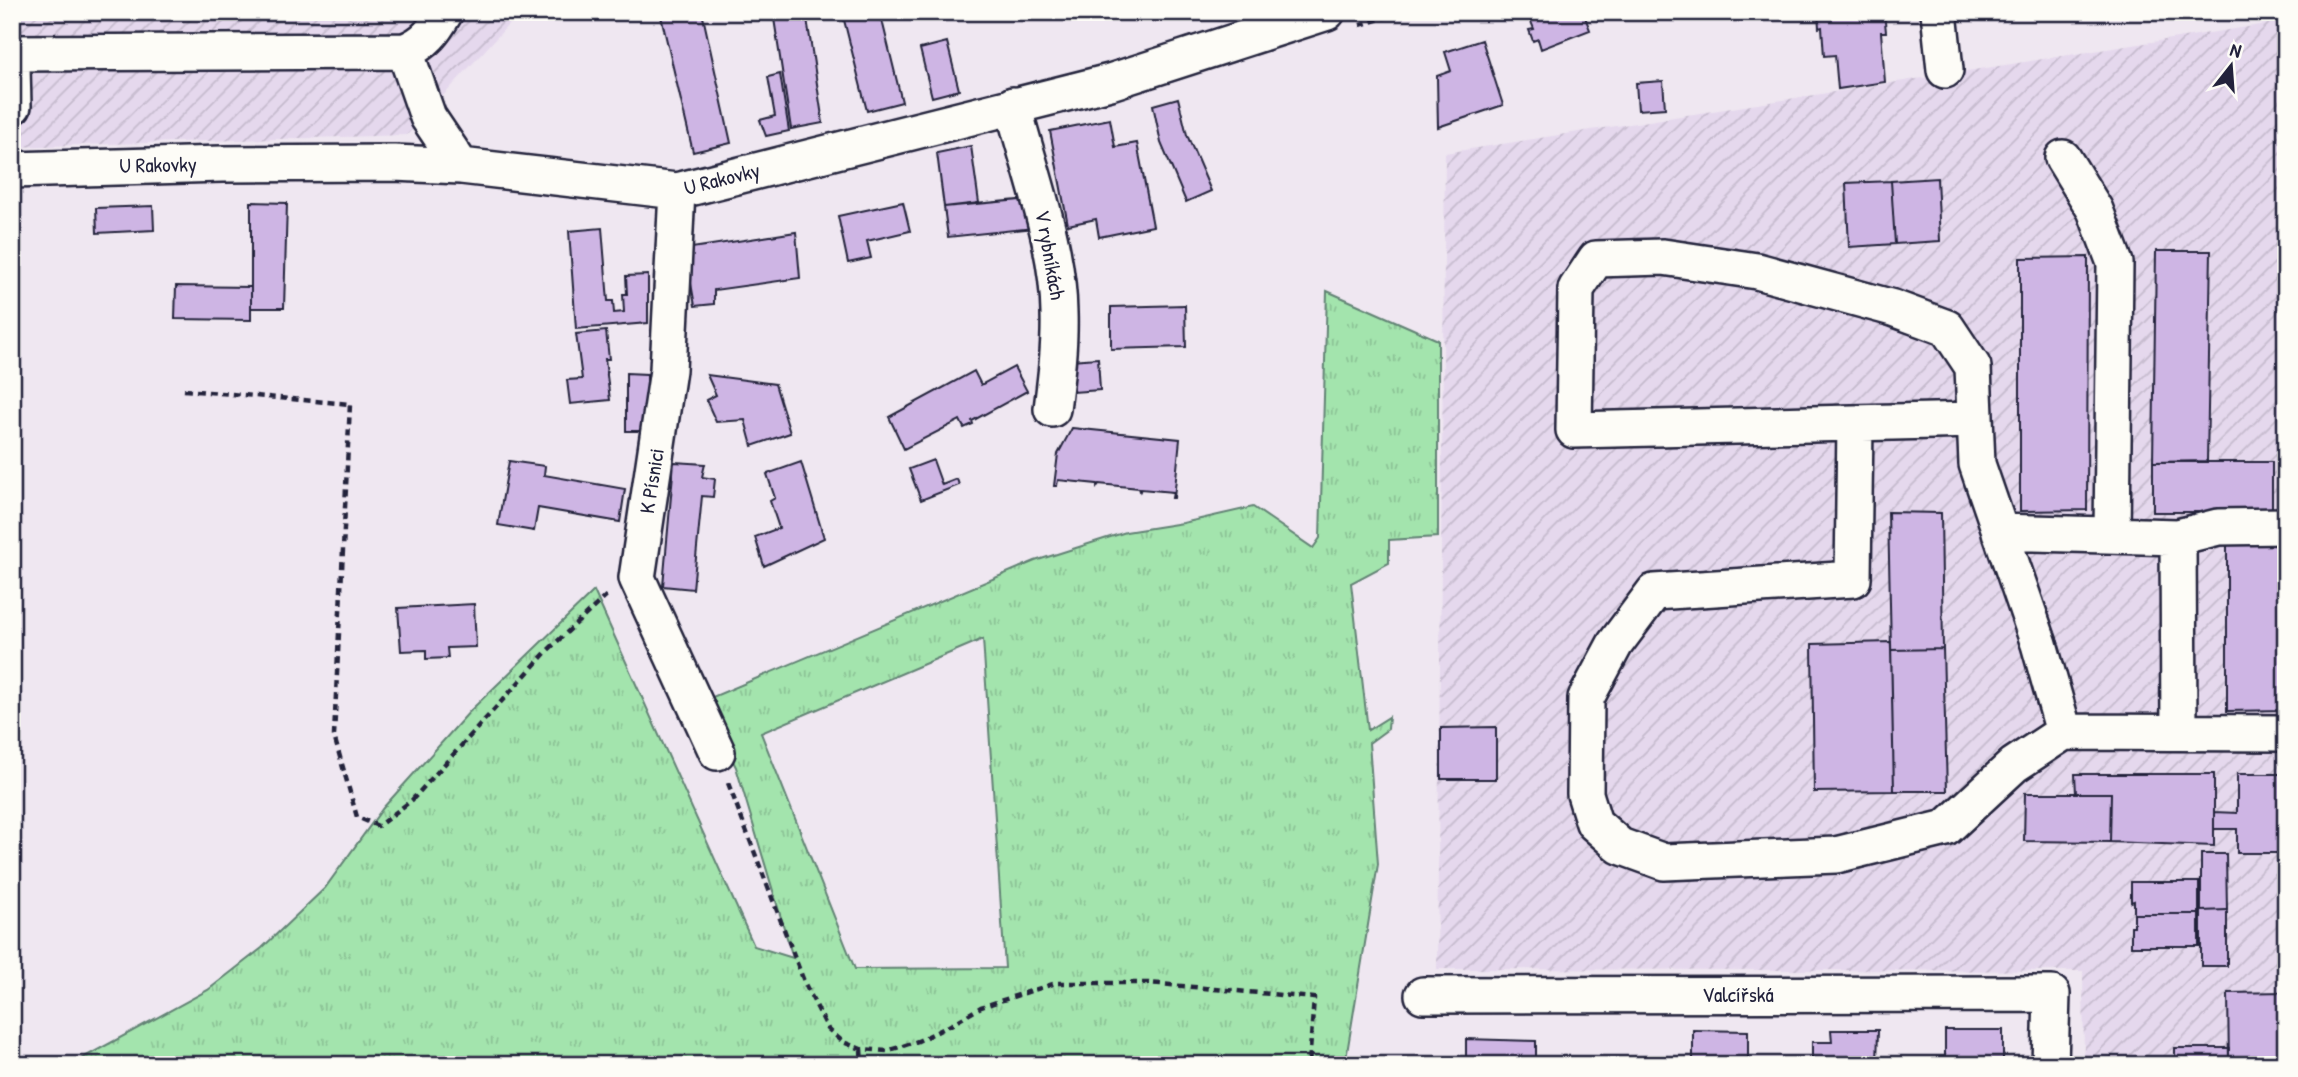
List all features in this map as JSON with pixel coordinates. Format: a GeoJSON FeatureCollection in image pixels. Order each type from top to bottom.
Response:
{"type":"FeatureCollection","features":[{"type":"Feature","properties":{"kind":"street"},"geometry":{"type":"LineString","coordinates":[[12,53],[405,51],[420,46],[445,12]]}},
{"type":"Feature","properties":{"kind":"street","name":"U Rakovky"},"geometry":{"type":"LineString","coordinates":[[12,170],[222,164],[394,163],[461,166],[677,191],[1110,82],[1327,12]]}},
{"type":"Feature","properties":{"kind":"street"},"geometry":{"type":"LineString","coordinates":[[1939,12],[1945,70]]}},
{"type":"Feature","properties":{"kind":"street"},"geometry":{"type":"LineString","coordinates":[[405,51],[428,117],[461,166]]}},
{"type":"Feature","properties":{"kind":"street"},"geometry":{"type":"LineString","coordinates":[[12,66],[13,106]]}},
{"type":"Feature","properties":{"kind":"street","name":"V rybníkách"},"geometry":{"type":"LineString","coordinates":[[1013,105],[1041,204],[1055,268],[1059,312],[1058,365],[1052,409]]}},
{"type":"Feature","properties":{"kind":"street"},"geometry":{"type":"LineString","coordinates":[[2063,159],[2095,210],[2115,263],[2112,535]]}},
{"type":"Feature","properties":{"kind":"street","name":"K Písnici"},"geometry":{"type":"LineString","coordinates":[[677,191],[668,370],[637,578],[717,752]]}},
{"type":"Feature","properties":{"kind":"street"},"geometry":{"type":"LineString","coordinates":[[1975,420],[1574,430],[1576,289],[1596,259],[1663,257],[1758,271],[1893,308],[1947,328],[1973,367],[1977,464],[2039,643],[2064,732]]}},
{"type":"Feature","properties":{"kind":"street"},"geometry":{"type":"LineString","coordinates":[[1855,423],[1853,579],[1654,592],[1615,644],[1586,698],[1584,794],[1594,823],[1620,846],[1664,862],[1836,855],[1946,828],[2014,765],[2064,732],[2286,733]]}},
{"type":"Feature","properties":{"kind":"street"},"geometry":{"type":"LineString","coordinates":[[2000,532],[2178,537],[2218,527],[2286,526]]}},
{"type":"Feature","properties":{"kind":"street"},"geometry":{"type":"LineString","coordinates":[[2178,537],[2179,732]]}},
{"type":"Feature","properties":{"kind":"street","name":"Valcířská"},"geometry":{"type":"LineString","coordinates":[[1423,995],[2052,994],[2050,1065]]}},
{"type":"Feature","properties":{"kind":"path"},"geometry":{"type":"LineString","coordinates":[[184,390],[350,404],[334,736],[357,817],[378,826],[412,800],[548,650],[639,565]]}},
{"type":"Feature","properties":{"kind":"path"},"geometry":{"type":"LineString","coordinates":[[717,752],[805,984],[828,1029],[843,1042],[861,1049],[887,1051],[918,1041],[981,1007],[1056,983],[1149,983],[1314,998],[1309,1065]]}},
{"type":"Feature","properties":{"kind":"path"},"geometry":{"type":"LineString","coordinates":[[861,1049],[862,1065]]}},
{"type":"Feature","properties":{"kind":"shaded area"},"geometry":{"type":"Polygon","coordinates":[[[12,12],[520,12],[407,135],[12,147],[12,12]]]}},
{"type":"Feature","properties":{"kind":"shaded area"},"geometry":{"type":"Polygon","coordinates":[[[2286,21],[2286,1065],[2084,1065],[2083,971],[1437,969],[1445,153],[2286,21]]]}},
{"type":"Feature","properties":{"kind":"green space"},"geometry":{"type":"Polygon","coordinates":[[[1327,291],[1438,340],[1438,537],[1389,540],[1389,563],[1351,583],[1368,730],[1389,717],[1388,729],[1369,743],[1378,864],[1345,1065],[70,1065],[208,990],[262,948],[325,888],[383,808],[471,710],[594,591],[754,946],[793,958],[736,767],[703,701],[1035,561],[1126,532],[1183,523],[1253,507],[1313,548],[1320,538],[1327,291]],[[983,639],[761,733],[855,969],[1005,968],[983,639]]]}},
{"type":"Feature","properties":{"kind":"building"},"geometry":{"type":"Polygon","coordinates":[[[156,12],[325,12],[156,15],[156,12]]]}},
{"type":"Feature","properties":{"kind":"building"},"geometry":{"type":"Polygon","coordinates":[[[660,12],[702,12],[731,143],[693,152],[660,12]]]}},
{"type":"Feature","properties":{"kind":"building"},"geometry":{"type":"Polygon","coordinates":[[[773,12],[806,12],[823,123],[791,129],[773,12]]]}},
{"type":"Feature","properties":{"kind":"building"},"geometry":{"type":"Polygon","coordinates":[[[842,12],[880,12],[902,102],[867,111],[842,12]]]}},
{"type":"Feature","properties":{"kind":"building"},"geometry":{"type":"Polygon","coordinates":[[[1541,12],[1583,12],[1590,30],[1541,49],[1538,39],[1533,41],[1529,30],[1534,29],[1530,19],[1542,14],[1541,12]]]}},
{"type":"Feature","properties":{"kind":"building"},"geometry":{"type":"Polygon","coordinates":[[[1818,12],[1884,12],[1886,32],[1881,32],[1885,82],[1838,89],[1835,55],[1824,56],[1818,12]]]}},
{"type":"Feature","properties":{"kind":"building"},"geometry":{"type":"Polygon","coordinates":[[[1482,40],[1503,105],[1438,127],[1437,76],[1451,71],[1445,52],[1482,40]]]}},
{"type":"Feature","properties":{"kind":"building"},"geometry":{"type":"Polygon","coordinates":[[[947,42],[959,90],[932,97],[920,49],[947,42]]]}},
{"type":"Feature","properties":{"kind":"building"},"geometry":{"type":"Polygon","coordinates":[[[780,74],[789,131],[766,136],[760,120],[775,116],[768,77],[780,74]]]}},
{"type":"Feature","properties":{"kind":"building"},"geometry":{"type":"Polygon","coordinates":[[[1663,81],[1665,108],[1638,110],[1636,83],[1663,81]]]}},
{"type":"Feature","properties":{"kind":"building"},"geometry":{"type":"Polygon","coordinates":[[[1178,98],[1187,135],[1211,191],[1186,202],[1161,143],[1153,105],[1178,98]]]}},
{"type":"Feature","properties":{"kind":"building"},"geometry":{"type":"Polygon","coordinates":[[[1110,119],[1115,147],[1137,143],[1153,226],[1099,237],[1096,219],[1068,225],[1050,131],[1110,119]]]}},
{"type":"Feature","properties":{"kind":"building"},"geometry":{"type":"Polygon","coordinates":[[[971,146],[979,203],[944,207],[937,153],[971,146]]]}},
{"type":"Feature","properties":{"kind":"building"},"geometry":{"type":"Polygon","coordinates":[[[1937,178],[1940,241],[1895,244],[1891,181],[1937,178]]]}},
{"type":"Feature","properties":{"kind":"building"},"geometry":{"type":"Polygon","coordinates":[[[1891,181],[1895,244],[1849,247],[1846,183],[1891,181]]]}},
{"type":"Feature","properties":{"kind":"building"},"geometry":{"type":"Polygon","coordinates":[[[1030,199],[1034,228],[948,237],[944,207],[1030,199]]]}},
{"type":"Feature","properties":{"kind":"building"},"geometry":{"type":"Polygon","coordinates":[[[251,202],[287,203],[284,308],[251,308],[251,202]]]}},
{"type":"Feature","properties":{"kind":"building"},"geometry":{"type":"Polygon","coordinates":[[[903,202],[910,231],[867,241],[871,258],[848,263],[838,216],[903,202]]]}},
{"type":"Feature","properties":{"kind":"building"},"geometry":{"type":"Polygon","coordinates":[[[153,206],[154,230],[97,233],[96,208],[153,206]]]}},
{"type":"Feature","properties":{"kind":"building"},"geometry":{"type":"Polygon","coordinates":[[[602,228],[608,301],[613,301],[614,313],[624,312],[626,276],[648,275],[648,323],[576,329],[569,231],[602,228]]]}},
{"type":"Feature","properties":{"kind":"building"},"geometry":{"type":"Polygon","coordinates":[[[796,232],[800,278],[714,290],[714,304],[695,306],[685,249],[796,232]]]}},
{"type":"Feature","properties":{"kind":"building"},"geometry":{"type":"Polygon","coordinates":[[[2156,251],[2211,251],[2207,461],[2153,462],[2156,251]]]}},
{"type":"Feature","properties":{"kind":"building"},"geometry":{"type":"Polygon","coordinates":[[[2088,257],[2087,510],[2020,511],[2020,258],[2088,257]]]}},
{"type":"Feature","properties":{"kind":"building"},"geometry":{"type":"Polygon","coordinates":[[[176,286],[251,287],[251,320],[175,319],[176,286]]]}},
{"type":"Feature","properties":{"kind":"building"},"geometry":{"type":"Polygon","coordinates":[[[1185,305],[1186,347],[1111,349],[1111,307],[1185,305]]]}},
{"type":"Feature","properties":{"kind":"building"},"geometry":{"type":"Polygon","coordinates":[[[606,331],[609,359],[605,359],[610,400],[570,404],[567,380],[582,379],[576,334],[606,331]]]}},
{"type":"Feature","properties":{"kind":"building"},"geometry":{"type":"Polygon","coordinates":[[[1098,358],[1100,390],[1073,392],[1070,360],[1098,358]]]}},
{"type":"Feature","properties":{"kind":"building"},"geometry":{"type":"Polygon","coordinates":[[[1014,367],[1027,391],[972,421],[973,424],[964,428],[960,420],[904,449],[889,417],[974,371],[981,385],[1014,367]]]}},
{"type":"Feature","properties":{"kind":"building"},"geometry":{"type":"Polygon","coordinates":[[[626,373],[647,374],[647,431],[626,431],[626,373]]]}},
{"type":"Feature","properties":{"kind":"building"},"geometry":{"type":"Polygon","coordinates":[[[707,375],[775,384],[790,433],[752,446],[745,420],[716,422],[706,400],[716,395],[707,375]]]}},
{"type":"Feature","properties":{"kind":"building"},"geometry":{"type":"Polygon","coordinates":[[[1072,428],[1180,439],[1174,498],[1173,492],[1140,491],[1139,488],[1099,484],[1097,487],[1097,484],[1058,480],[1057,486],[1054,486],[1058,454],[1072,428]]]}},
{"type":"Feature","properties":{"kind":"building"},"geometry":{"type":"Polygon","coordinates":[[[933,460],[942,485],[957,479],[959,485],[921,500],[909,469],[933,460]]]}},
{"type":"Feature","properties":{"kind":"building"},"geometry":{"type":"Polygon","coordinates":[[[509,461],[545,466],[544,475],[625,489],[620,522],[538,508],[534,531],[498,525],[509,461]]]}},
{"type":"Feature","properties":{"kind":"building"},"geometry":{"type":"Polygon","coordinates":[[[674,462],[705,464],[702,477],[715,479],[713,497],[702,496],[693,589],[663,586],[674,462]]]}},
{"type":"Feature","properties":{"kind":"building"},"geometry":{"type":"Polygon","coordinates":[[[801,462],[824,538],[764,566],[755,537],[779,528],[770,501],[775,498],[767,474],[801,462]]]}},
{"type":"Feature","properties":{"kind":"building"},"geometry":{"type":"Polygon","coordinates":[[[2153,462],[2272,462],[2272,512],[2153,512],[2153,462]]]}},
{"type":"Feature","properties":{"kind":"building"},"geometry":{"type":"Polygon","coordinates":[[[1888,512],[1941,513],[1943,649],[1891,650],[1888,512]]]}},
{"type":"Feature","properties":{"kind":"building"},"geometry":{"type":"Polygon","coordinates":[[[2227,536],[2286,536],[2286,710],[2227,711],[2227,536]]]}},
{"type":"Feature","properties":{"kind":"building"},"geometry":{"type":"Polygon","coordinates":[[[474,604],[476,647],[447,648],[448,658],[426,659],[426,650],[401,651],[398,608],[474,604]]]}},
{"type":"Feature","properties":{"kind":"building"},"geometry":{"type":"Polygon","coordinates":[[[1891,642],[1894,791],[1814,792],[1812,644],[1891,642]]]}},
{"type":"Feature","properties":{"kind":"building"},"geometry":{"type":"Polygon","coordinates":[[[1943,649],[1947,791],[1894,791],[1891,650],[1943,649]]]}},
{"type":"Feature","properties":{"kind":"building"},"geometry":{"type":"Polygon","coordinates":[[[1496,727],[1496,779],[1441,779],[1441,728],[1496,727]]]}},
{"type":"Feature","properties":{"kind":"building"},"geometry":{"type":"Polygon","coordinates":[[[2075,774],[2214,774],[2214,846],[2110,842],[2111,793],[2076,793],[2075,774]]]}},
{"type":"Feature","properties":{"kind":"building"},"geometry":{"type":"Polygon","coordinates":[[[2237,774],[2286,774],[2286,853],[2237,853],[2237,829],[2214,829],[2214,812],[2237,813],[2237,774]]]}},
{"type":"Feature","properties":{"kind":"building"},"geometry":{"type":"Polygon","coordinates":[[[2025,793],[2111,793],[2110,842],[2024,841],[2025,793]]]}},
{"type":"Feature","properties":{"kind":"building"},"geometry":{"type":"Polygon","coordinates":[[[2201,854],[2226,854],[2227,910],[2201,911],[2201,854]]]}},
{"type":"Feature","properties":{"kind":"building"},"geometry":{"type":"Polygon","coordinates":[[[2131,882],[2199,882],[2199,914],[2134,914],[2131,882]]]}},
{"type":"Feature","properties":{"kind":"building"},"geometry":{"type":"Polygon","coordinates":[[[2227,910],[2227,966],[2201,966],[2201,911],[2227,910]]]}},
{"type":"Feature","properties":{"kind":"building"},"geometry":{"type":"Polygon","coordinates":[[[2134,914],[2199,914],[2199,946],[2131,946],[2134,914]]]}},
{"type":"Feature","properties":{"kind":"building"},"geometry":{"type":"Polygon","coordinates":[[[2286,992],[2286,1065],[2229,1065],[2228,993],[2286,992]]]}},
{"type":"Feature","properties":{"kind":"building"},"geometry":{"type":"Polygon","coordinates":[[[1693,1030],[1748,1031],[1748,1065],[1693,1065],[1693,1030]]]}},
{"type":"Feature","properties":{"kind":"building"},"geometry":{"type":"Polygon","coordinates":[[[1831,1030],[1878,1030],[1877,1065],[1812,1065],[1812,1042],[1832,1042],[1831,1030]]]}},
{"type":"Feature","properties":{"kind":"building"},"geometry":{"type":"Polygon","coordinates":[[[1945,1030],[2003,1030],[2003,1059],[1964,1059],[1964,1065],[1945,1065],[1945,1030]]]}},
{"type":"Feature","properties":{"kind":"building"},"geometry":{"type":"Polygon","coordinates":[[[1466,1039],[1536,1041],[1536,1065],[1466,1065],[1466,1039]]]}},
{"type":"Feature","properties":{"kind":"building"},"geometry":{"type":"Polygon","coordinates":[[[2175,1048],[2229,1048],[2229,1065],[2175,1065],[2175,1048]]]}}]}
